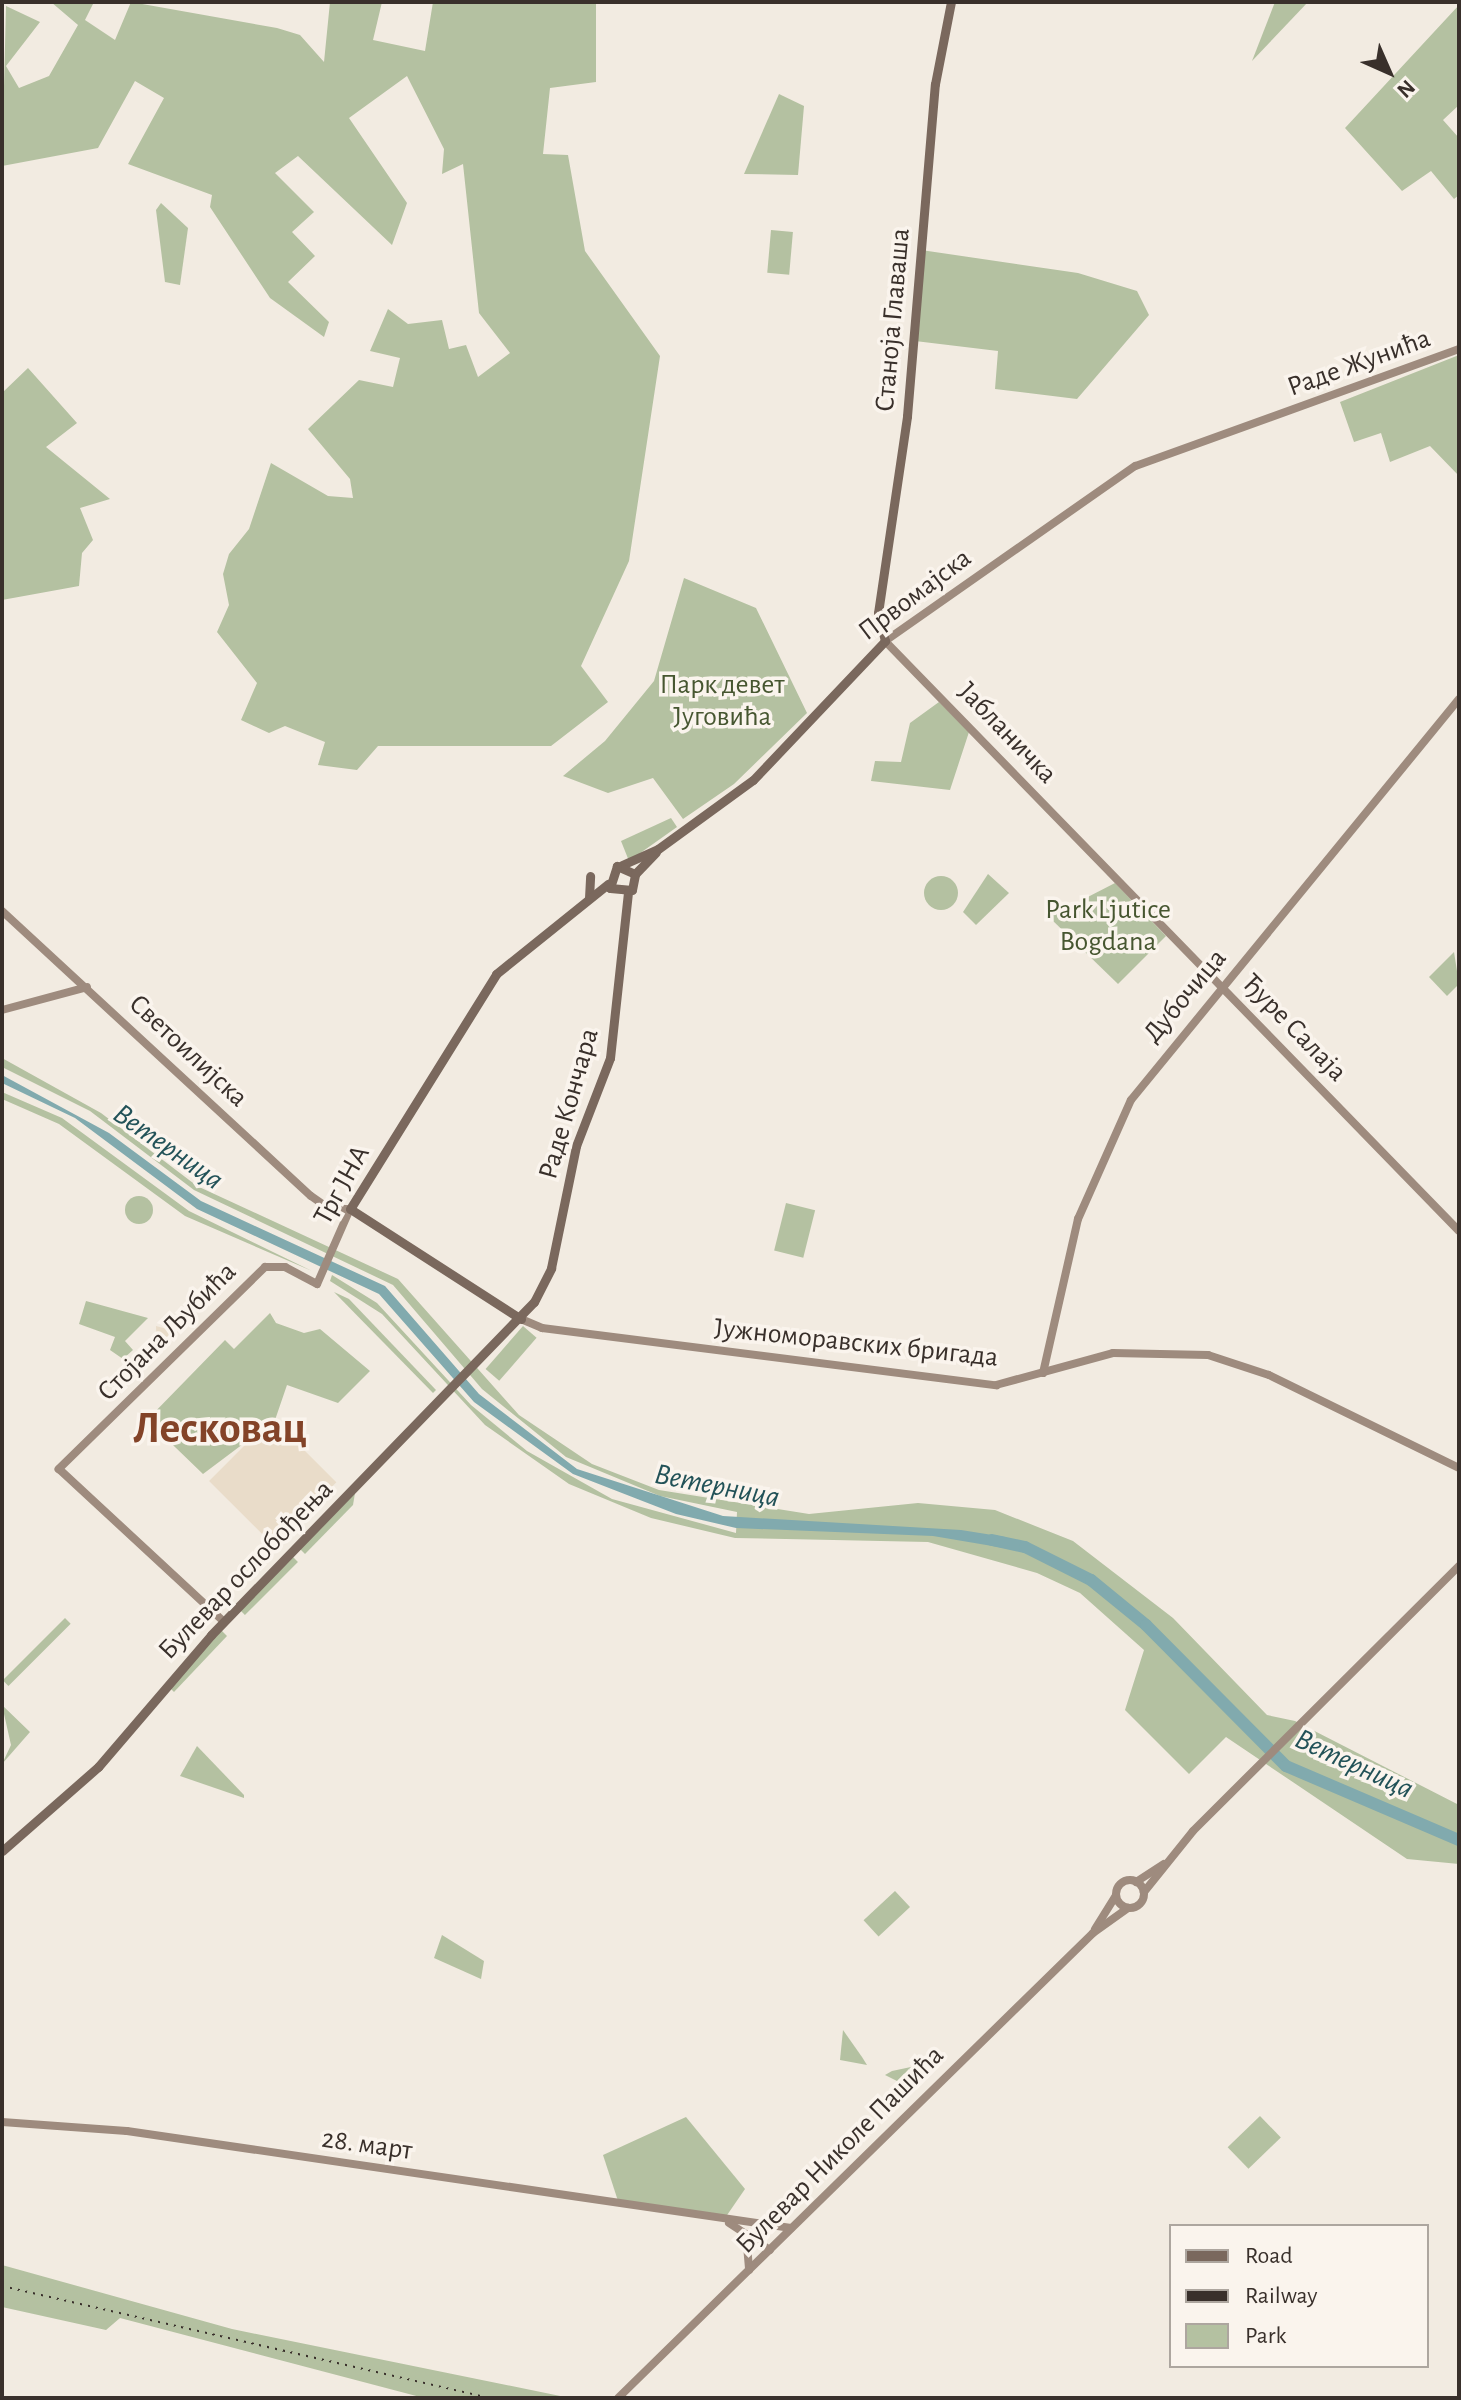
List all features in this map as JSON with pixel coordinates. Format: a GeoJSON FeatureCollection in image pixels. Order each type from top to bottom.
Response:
{"type":"FeatureCollection","features":[{"type":"Feature","properties":{"kind":"main road","name":"Станоја Главаша"},"geometry":{"type":"LineString","coordinates":[[885,641],[878,613],[907,416],[935,84],[951,2]]}},
{"type":"Feature","properties":{"kind":"main road","name":"Првомајска"},"geometry":{"type":"LineString","coordinates":[[622,865],[658,849],[774,761],[885,641]]}},
{"type":"Feature","properties":{"kind":"main road"},"geometry":{"type":"LineString","coordinates":[[622,865],[635,874],[658,849]]}},
{"type":"Feature","properties":{"kind":"main road","name":"Трг ЈНА"},"geometry":{"type":"LineString","coordinates":[[350,1209],[496,974],[608,884],[622,865]]}},
{"type":"Feature","properties":{"kind":"main road","name":"Раде Кончара"},"geometry":{"type":"LineString","coordinates":[[521,1319],[551,1268],[576,1146],[610,1058],[628,893],[635,874]]}},
{"type":"Feature","properties":{"kind":"main road"},"geometry":{"type":"LineString","coordinates":[[587,901],[590,876]]}},
{"type":"Feature","properties":{"kind":"main road"},"geometry":{"type":"LineString","coordinates":[[608,884],[628,893]]}},
{"type":"Feature","properties":{"kind":"main road","name":"Јужноморавских бригада"},"geometry":{"type":"LineString","coordinates":[[350,1209],[521,1319]]}},
{"type":"Feature","properties":{"kind":"main road","name":"Булевар ослобођења"},"geometry":{"type":"LineString","coordinates":[[2,1851],[98,1767],[224,1622],[521,1319]]}},
{"type":"Feature","properties":{"kind":"street","name":"Раде Жунића"},"geometry":{"type":"LineString","coordinates":[[1275,418],[1459,349]]}},
{"type":"Feature","properties":{"kind":"street","name":"Првомајска"},"geometry":{"type":"LineString","coordinates":[[885,641],[1126,471],[1275,418]]}},
{"type":"Feature","properties":{"kind":"street","name":"Јабланичка"},"geometry":{"type":"LineString","coordinates":[[885,641],[1097,857]]}},
{"type":"Feature","properties":{"kind":"street","name":"Дубочица"},"geometry":{"type":"LineString","coordinates":[[1043,1373],[1096,1170],[1142,1083],[1459,699]]}},
{"type":"Feature","properties":{"kind":"street","name":"Ђуре Салаја"},"geometry":{"type":"LineString","coordinates":[[1097,857],[1459,1231]]}},
{"type":"Feature","properties":{"kind":"street","name":"Светоилијска"},"geometry":{"type":"LineString","coordinates":[[2,911],[311,1196],[328,1208],[350,1209]]}},
{"type":"Feature","properties":{"kind":"street"},"geometry":{"type":"LineString","coordinates":[[2,1010],[87,987]]}},
{"type":"Feature","properties":{"kind":"street","name":"Трг ЈНА"},"geometry":{"type":"LineString","coordinates":[[318,1279],[350,1209]]}},
{"type":"Feature","properties":{"kind":"street","name":"Стојана Љубића"},"geometry":{"type":"LineString","coordinates":[[224,1622],[59,1469],[265,1267],[285,1267],[318,1279]]}},
{"type":"Feature","properties":{"kind":"street","name":"Јужноморавских бригада"},"geometry":{"type":"LineString","coordinates":[[521,1319],[542,1328],[981,1384],[1043,1373],[1131,1351],[1208,1355],[1269,1375],[1459,1468]]}},
{"type":"Feature","properties":{"kind":"street","name":"Булевар Николе Пашића"},"geometry":{"type":"LineString","coordinates":[[618,2398],[1093,1933],[1128,1908],[1140,1904],[1144,1892],[1164,1864],[1260,1762],[1459,1566]]}},
{"type":"Feature","properties":{"kind":"street","name":"Булевар Николе Пашића"},"geometry":{"type":"LineString","coordinates":[[1093,1933],[1123,1881],[1136,1882],[1164,1864]]}},
{"type":"Feature","properties":{"kind":"street"},"geometry":{"type":"LineString","coordinates":[[1136,1882],[1144,1892]]}},
{"type":"Feature","properties":{"kind":"street"},"geometry":{"type":"LineString","coordinates":[[1116,1896],[1128,1908]]}},
{"type":"Feature","properties":{"kind":"street","name":"28. март"},"geometry":{"type":"LineString","coordinates":[[2,2122],[127,2131],[725,2221],[750,2230],[791,2228]]}},
{"type":"Feature","properties":{"kind":"street"},"geometry":{"type":"LineString","coordinates":[[749,2270],[750,2230]]}},
{"type":"Feature","properties":{"kind":"street","name":"28. март"},"geometry":{"type":"LineString","coordinates":[[750,2230],[770,2250]]}},
{"type":"Feature","properties":{"kind":"green space"},"geometry":{"type":"Polygon","coordinates":[[[51,2],[94,2],[85,20],[115,40],[131,2],[277,28],[300,35],[324,62],[330,2],[382,2],[373,40],[425,51],[433,2],[596,2],[596,82],[550,88],[543,154],[568,155],[585,251],[660,356],[629,561],[581,666],[608,702],[551,746],[378,746],[357,770],[318,765],[325,742],[285,726],[269,733],[241,720],[257,683],[217,632],[229,605],[223,574],[229,554],[249,529],[271,463],[328,496],[353,498],[350,479],[308,429],[359,380],[393,387],[400,358],[370,351],[388,309],[408,324],[442,320],[449,349],[466,345],[478,377],[510,353],[479,313],[463,164],[442,174],[444,149],[407,76],[349,118],[407,203],[392,245],[298,156],[275,173],[314,212],[292,232],[315,256],[288,282],[329,322],[324,337],[270,298],[210,207],[212,195],[128,164],[164,98],[135,81],[98,148],[2,166],[6,6],[40,22],[6,66],[19,88],[49,76],[78,25],[51,2]]]}},
{"type":"Feature","properties":{"kind":"green space"},"geometry":{"type":"Polygon","coordinates":[[[1275,2],[1308,2],[1252,61],[1275,2]]]}},
{"type":"Feature","properties":{"kind":"green space"},"geometry":{"type":"Polygon","coordinates":[[[1459,5],[1459,105],[1443,120],[1459,138],[1459,195],[1454,199],[1431,171],[1402,191],[1345,128],[1459,5]]]}},
{"type":"Feature","properties":{"kind":"green space"},"geometry":{"type":"Polygon","coordinates":[[[779,94],[804,106],[798,175],[744,174],[779,94]]]}},
{"type":"Feature","properties":{"kind":"green space"},"geometry":{"type":"Polygon","coordinates":[[[161,203],[188,228],[180,285],[165,282],[156,210],[161,203]]]}},
{"type":"Feature","properties":{"kind":"green space"},"geometry":{"type":"Polygon","coordinates":[[[771,230],[793,232],[789,275],[767,273],[771,230]]]}},
{"type":"Feature","properties":{"kind":"green space"},"geometry":{"type":"Polygon","coordinates":[[[921,250],[1078,273],[1137,291],[1149,315],[1077,399],[995,389],[998,351],[915,341],[921,250]]]}},
{"type":"Feature","properties":{"kind":"green space"},"geometry":{"type":"Polygon","coordinates":[[[1459,355],[1459,476],[1430,446],[1390,462],[1381,433],[1354,442],[1340,402],[1459,355]]]}},
{"type":"Feature","properties":{"kind":"green space"},"geometry":{"type":"Polygon","coordinates":[[[28,368],[77,423],[46,447],[110,499],[80,508],[93,540],[82,553],[79,586],[2,600],[2,393],[28,368]]]}},
{"type":"Feature","properties":{"kind":"green space","name":"Парк девет Југовића"},"geometry":{"type":"Polygon","coordinates":[[[684,578],[756,608],[807,713],[734,784],[683,819],[653,778],[608,793],[563,776],[605,741],[654,681],[684,578]]]}},
{"type":"Feature","properties":{"kind":"green space"},"geometry":{"type":"Polygon","coordinates":[[[939,702],[969,732],[950,790],[871,781],[875,761],[901,762],[910,723],[939,702]]]}},
{"type":"Feature","properties":{"kind":"green space"},"geometry":{"type":"Polygon","coordinates":[[[671,818],[677,827],[629,861],[621,841],[671,818]]]}},
{"type":"Feature","properties":{"kind":"green space"},"geometry":{"type":"Polygon","coordinates":[[[988,874],[1009,893],[976,925],[963,912],[988,874]]]}},
{"type":"Feature","properties":{"kind":"green space"},"geometry":{"type":"Polygon","coordinates":[[[941,876],[953,881],[958,893],[953,905],[941,910],[929,905],[924,893],[929,881],[941,876]]]}},
{"type":"Feature","properties":{"kind":"green space","name":"Park Ljutice Bogdana"},"geometry":{"type":"Polygon","coordinates":[[[1115,883],[1166,936],[1118,984],[1049,917],[1115,883]]]}},
{"type":"Feature","properties":{"kind":"green space"},"geometry":{"type":"Polygon","coordinates":[[[1454,952],[1459,984],[1447,996],[1429,977],[1454,952]]]}},
{"type":"Feature","properties":{"kind":"green space"},"geometry":{"type":"Polygon","coordinates":[[[2,1058],[101,1113],[197,1186],[398,1279],[519,1415],[592,1464],[659,1490],[809,1514],[918,1503],[995,1510],[1073,1541],[1173,1618],[1267,1715],[1295,1721],[1459,1805],[1459,1864],[1407,1859],[1226,1737],[1189,1774],[1125,1710],[1144,1650],[1080,1593],[1037,1573],[928,1542],[735,1538],[651,1518],[569,1484],[485,1425],[382,1314],[330,1281],[332,1275],[377,1303],[471,1405],[527,1451],[612,1499],[736,1533],[737,1512],[660,1496],[566,1457],[482,1389],[393,1285],[194,1190],[90,1111],[2,1067],[2,1058]]]}},
{"type":"Feature","properties":{"kind":"green space"},"geometry":{"type":"Polygon","coordinates":[[[2,1092],[62,1118],[189,1211],[312,1271],[185,1216],[59,1124],[2,1099],[2,1092]]]}},
{"type":"Feature","properties":{"kind":"green space"},"geometry":{"type":"Polygon","coordinates":[[[139,1196],[149,1200],[153,1210],[149,1220],[139,1224],[129,1220],[125,1210],[129,1200],[139,1196]]]}},
{"type":"Feature","properties":{"kind":"green space"},"geometry":{"type":"Polygon","coordinates":[[[786,1203],[815,1210],[803,1258],[774,1251],[786,1203]]]}},
{"type":"Feature","properties":{"kind":"green space"},"geometry":{"type":"Polygon","coordinates":[[[334,1292],[349,1299],[436,1390],[433,1393],[334,1292]]]}},
{"type":"Feature","properties":{"kind":"green space"},"geometry":{"type":"Polygon","coordinates":[[[86,1301],[148,1318],[125,1341],[133,1350],[123,1359],[110,1350],[115,1337],[79,1324],[86,1301]]]}},
{"type":"Feature","properties":{"kind":"green space"},"geometry":{"type":"Polygon","coordinates":[[[270,1313],[276,1323],[304,1333],[320,1329],[370,1371],[338,1403],[287,1385],[275,1420],[203,1474],[147,1420],[225,1340],[234,1349],[270,1313]]]}},
{"type":"Feature","properties":{"kind":"green space"},"geometry":{"type":"Polygon","coordinates":[[[523,1326],[537,1338],[499,1381],[486,1369],[523,1326]]]}},
{"type":"Feature","properties":{"kind":"green space"},"geometry":{"type":"Polygon","coordinates":[[[355,1493],[353,1505],[305,1554],[300,1549],[355,1493]]]}},
{"type":"Feature","properties":{"kind":"green space"},"geometry":{"type":"Polygon","coordinates":[[[293,1557],[298,1562],[245,1615],[240,1610],[293,1557]]]}},
{"type":"Feature","properties":{"kind":"green space"},"geometry":{"type":"Polygon","coordinates":[[[65,1618],[71,1624],[8,1686],[3,1680],[65,1618]]]}},
{"type":"Feature","properties":{"kind":"green space"},"geometry":{"type":"Polygon","coordinates":[[[221,1630],[227,1636],[174,1692],[169,1687],[221,1630]]]}},
{"type":"Feature","properties":{"kind":"green space"},"geometry":{"type":"Polygon","coordinates":[[[2,1705],[30,1732],[2,1764],[11,1745],[2,1705]]]}},
{"type":"Feature","properties":{"kind":"green space"},"geometry":{"type":"Polygon","coordinates":[[[197,1746],[244,1795],[244,1798],[180,1776],[197,1746]]]}},
{"type":"Feature","properties":{"kind":"green space"},"geometry":{"type":"Polygon","coordinates":[[[895,1891],[910,1907],[879,1936],[864,1920],[895,1891]]]}},
{"type":"Feature","properties":{"kind":"green space"},"geometry":{"type":"Polygon","coordinates":[[[442,1935],[484,1961],[481,1979],[434,1958],[442,1935]]]}},
{"type":"Feature","properties":{"kind":"green space"},"geometry":{"type":"Polygon","coordinates":[[[843,2030],[862,2057],[867,2065],[840,2060],[843,2030]]]}},
{"type":"Feature","properties":{"kind":"green space"},"geometry":{"type":"Polygon","coordinates":[[[944,2060],[915,2090],[885,2075],[892,2071],[944,2060]]]}},
{"type":"Feature","properties":{"kind":"green space"},"geometry":{"type":"Polygon","coordinates":[[[1260,2116],[1281,2138],[1248,2169],[1228,2147],[1260,2116]]]}},
{"type":"Feature","properties":{"kind":"green space"},"geometry":{"type":"Polygon","coordinates":[[[686,2117],[745,2189],[723,2221],[619,2204],[603,2155],[686,2117]]]}},
{"type":"Feature","properties":{"kind":"green space"},"geometry":{"type":"Polygon","coordinates":[[[2,2265],[232,2329],[570,2398],[424,2398],[120,2318],[106,2330],[2,2307],[2,2265]]]}},
{"type":"Feature","properties":{"kind":"shaded area"},"geometry":{"type":"Polygon","coordinates":[[[156,1326],[178,1332],[160,1355],[157,1352],[156,1326]]]}},
{"type":"Feature","properties":{"kind":"shaded area"},"geometry":{"type":"Polygon","coordinates":[[[272,1418],[336,1482],[273,1545],[209,1481],[272,1418]]]}},
{"type":"Feature","properties":{"kind":"water"},"geometry":{"type":"Polygon","coordinates":[[[2,1075],[109,1133],[201,1201],[385,1286],[479,1394],[577,1469],[723,1516],[961,1530],[1005,1537],[1004,1548],[933,1536],[736,1528],[676,1514],[573,1474],[474,1402],[379,1294],[197,1209],[75,1118],[2,1083],[2,1075]]]}},
{"type":"Feature","properties":{"kind":"waterway","name":"Ветерница"},"geometry":{"type":"LineString","coordinates":[[992,1540],[1025,1547],[1091,1580],[1146,1625],[1286,1766],[1459,1840]]}},
{"type":"Feature","properties":{"kind":"railway"},"geometry":{"type":"LineString","coordinates":[[2,2286],[490,2398]]}},
{"type":"Feature","properties":{"kind":"district","name":"Лесковац"},"geometry":{"type":"Point","coordinates":[220,1429]}}]}
